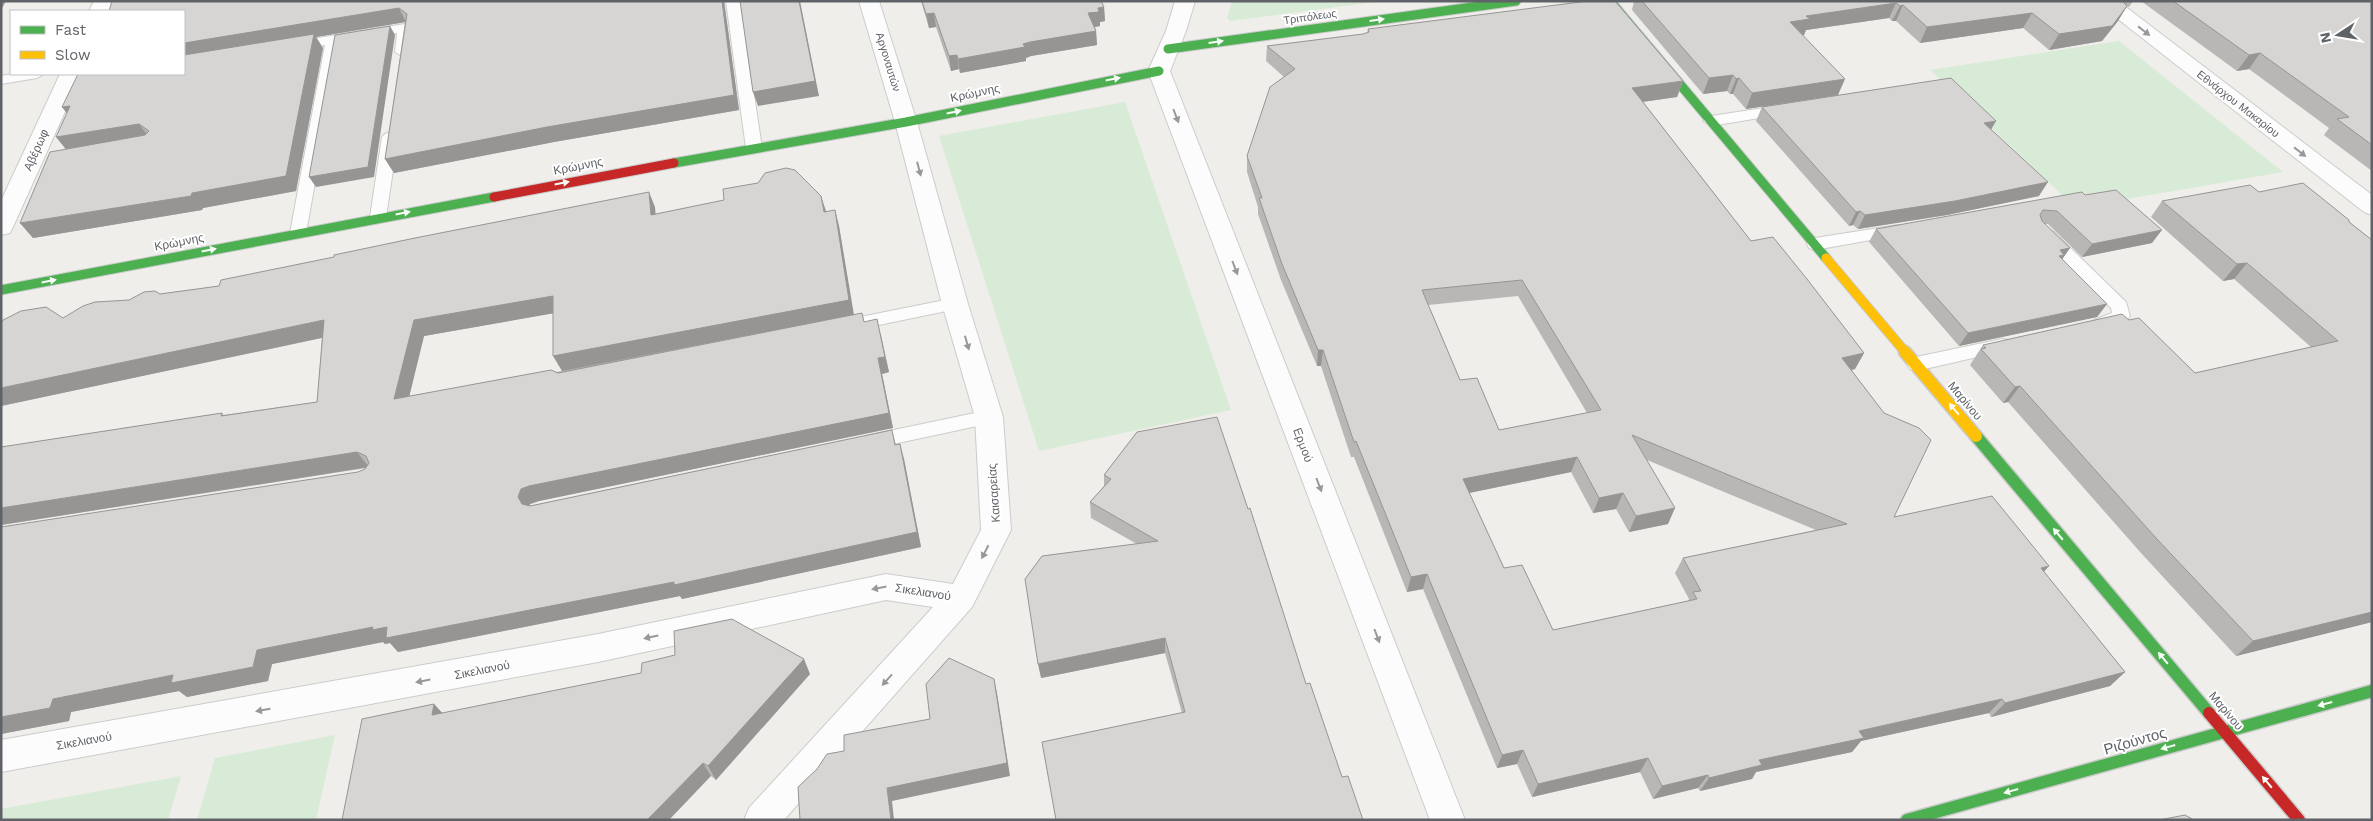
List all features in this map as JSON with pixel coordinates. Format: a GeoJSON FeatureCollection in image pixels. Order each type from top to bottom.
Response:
{"type":"FeatureCollection","features":[{"type":"Feature","properties":{"kind":"street","name":"Αργοναυτών"},"geometry":{"type":"LineString","coordinates":[[869,1],[906,122]]}},
{"type":"Feature","properties":{"kind":"street"},"geometry":{"type":"LineString","coordinates":[[1164,60],[1185,1]]}},
{"type":"Feature","properties":{"kind":"street","name":"Τριπόλεως"},"geometry":{"type":"LineString","coordinates":[[1164,60],[1516,1]]}},
{"type":"Feature","properties":{"kind":"street","name":"Μαρίνου"},"geometry":{"type":"LineString","coordinates":[[1610,1],[2299,820]]}},
{"type":"Feature","properties":{"kind":"street","name":"Εθνάρχου Μακαρίου"},"geometry":{"type":"LineString","coordinates":[[2105,1],[2372,207]]}},
{"type":"Feature","properties":{"kind":"street","name":"Κρώμνης"},"geometry":{"type":"LineString","coordinates":[[1,290],[754,148],[906,122],[1164,60]]}},
{"type":"Feature","properties":{"kind":"street","name":"Ερμού"},"geometry":{"type":"LineString","coordinates":[[1164,60],[1448,820]]}},
{"type":"Feature","properties":{"kind":"street","name":"Αβέρωφ"},"geometry":{"type":"LineString","coordinates":[[1,226],[39,163],[73,80]]}},
{"type":"Feature","properties":{"kind":"street","name":"Καισαρείας"},"geometry":{"type":"LineString","coordinates":[[761,820],[961,598],[996,530],[988,417],[955,304],[906,122]]}},
{"type":"Feature","properties":{"kind":"street","name":"Σικελιανού"},"geometry":{"type":"LineString","coordinates":[[1,756],[598,648],[886,586],[961,598]]}},
{"type":"Feature","properties":{"kind":"street","name":"Ριζούντος"},"geometry":{"type":"LineString","coordinates":[[1907,820],[2372,691]]}},
{"type":"Feature","properties":{"kind":"lane"},"geometry":{"type":"LineString","coordinates":[[733,1],[754,148]]}},
{"type":"Feature","properties":{"kind":"lane"},"geometry":{"type":"LineString","coordinates":[[277,49],[405,28],[400,66]]}},
{"type":"Feature","properties":{"kind":"lane"},"geometry":{"type":"LineString","coordinates":[[298,233],[333,40]]}},
{"type":"Feature","properties":{"kind":"lane"},"geometry":{"type":"LineString","coordinates":[[1,80],[32,75]]}},
{"type":"Feature","properties":{"kind":"lane"},"geometry":{"type":"LineString","coordinates":[[1711,121],[1797,108]]}},
{"type":"Feature","properties":{"kind":"lane"},"geometry":{"type":"LineString","coordinates":[[378,218],[392,123]]}},
{"type":"Feature","properties":{"kind":"lane"},"geometry":{"type":"LineString","coordinates":[[1815,244],[1910,228]]}},
{"type":"Feature","properties":{"kind":"lane"},"geometry":{"type":"LineString","coordinates":[[2041,229],[2120,306],[2121,316],[2110,322],[2080,329]]}},
{"type":"Feature","properties":{"kind":"lane"},"geometry":{"type":"LineString","coordinates":[[819,331],[955,304]]}},
{"type":"Feature","properties":{"kind":"lane"},"geometry":{"type":"LineString","coordinates":[[1916,364],[2022,341]]}},
{"type":"Feature","properties":{"kind":"lane"},"geometry":{"type":"LineString","coordinates":[[852,446],[988,417]]}},
{"type":"Feature","properties":{"kind":"green space"},"geometry":{"type":"Polygon","coordinates":[[[1232,1],[1382,1],[1230,21],[1227,18],[1232,1]]]}},
{"type":"Feature","properties":{"kind":"green space"},"geometry":{"type":"Polygon","coordinates":[[[2119,41],[2283,172],[2076,208],[1930,70],[2119,41]]]}},
{"type":"Feature","properties":{"kind":"green space"},"geometry":{"type":"Polygon","coordinates":[[[1125,102],[1231,410],[1039,451],[939,136],[1125,102]]]}},
{"type":"Feature","properties":{"kind":"green space"},"geometry":{"type":"Polygon","coordinates":[[[335,735],[316,820],[197,820],[215,758],[335,735]]]}},
{"type":"Feature","properties":{"kind":"green space"},"geometry":{"type":"Polygon","coordinates":[[[181,776],[168,820],[1,820],[1,809],[181,776]]]}},
{"type":"Feature","properties":{"kind":"building"},"geometry":{"type":"Polygon","coordinates":[[[112,1],[722,1],[734,95],[547,127],[385,159],[407,14],[399,8],[185,43],[185,10],[109,10],[112,1]]]}},
{"type":"Feature","properties":{"kind":"building"},"geometry":{"type":"Polygon","coordinates":[[[740,1],[799,1],[815,81],[753,92],[740,1]]]}},
{"type":"Feature","properties":{"kind":"building"},"geometry":{"type":"Polygon","coordinates":[[[922,1],[1101,1],[1104,7],[1098,8],[1099,12],[1088,13],[1096,31],[1030,42],[1023,44],[1025,47],[958,59],[957,55],[949,56],[934,13],[926,14],[922,1]]]}},
{"type":"Feature","properties":{"kind":"building"},"geometry":{"type":"Polygon","coordinates":[[[1588,1],[1615,1],[1683,81],[1632,88],[1751,241],[1773,237],[1807,279],[1864,353],[1842,358],[1884,413],[1919,428],[1931,440],[1894,517],[1992,496],[2049,566],[2041,568],[2125,672],[2005,703],[2002,699],[1859,731],[1864,738],[1759,760],[1762,765],[1709,778],[1708,775],[1662,786],[1648,758],[1538,784],[1523,750],[1502,755],[1427,574],[1411,577],[1356,441],[1354,442],[1323,350],[1318,350],[1282,264],[1259,198],[1262,198],[1247,156],[1270,87],[1295,69],[1267,46],[1363,34],[1369,32],[1368,29],[1588,1]],[[1522,280],[1422,290],[1460,380],[1477,378],[1499,430],[1601,410],[1522,280]],[[1632,435],[1675,508],[1636,516],[1623,493],[1599,498],[1577,457],[1463,479],[1504,568],[1522,565],[1553,630],[1697,599],[1693,592],[1701,591],[1683,558],[1847,524],[1632,435]]]}},
{"type":"Feature","properties":{"kind":"building"},"geometry":{"type":"Polygon","coordinates":[[[1642,1],[2122,1],[2127,6],[2112,26],[2059,34],[2032,13],[1927,27],[1903,5],[1900,6],[1896,3],[1806,16],[1810,19],[1790,22],[1845,79],[1752,93],[1739,78],[1736,79],[1733,75],[1709,78],[1642,1]]]}},
{"type":"Feature","properties":{"kind":"building"},"geometry":{"type":"Polygon","coordinates":[[[2173,1],[2372,1],[2372,145],[2337,119],[2349,117],[2260,53],[2249,55],[2173,1]]]}},
{"type":"Feature","properties":{"kind":"building"},"geometry":{"type":"Polygon","coordinates":[[[390,26],[368,167],[309,177],[335,35],[390,26]]]}},
{"type":"Feature","properties":{"kind":"building"},"geometry":{"type":"Polygon","coordinates":[[[314,34],[286,176],[192,193],[191,196],[20,223],[50,152],[145,135],[149,131],[139,124],[56,137],[70,106],[62,107],[78,75],[185,75],[185,55],[314,34]]]}},
{"type":"Feature","properties":{"kind":"building"},"geometry":{"type":"Polygon","coordinates":[[[1951,78],[1996,121],[1984,123],[2048,182],[1955,201],[1865,215],[1860,211],[1856,212],[1762,107],[1951,78]]]}},
{"type":"Feature","properties":{"kind":"building"},"geometry":{"type":"Polygon","coordinates":[[[786,168],[795,170],[821,196],[824,212],[835,210],[849,300],[553,356],[553,296],[414,320],[394,399],[551,370],[558,373],[862,313],[864,322],[877,319],[885,357],[878,358],[889,413],[529,486],[521,489],[518,497],[522,504],[530,506],[892,430],[895,445],[900,444],[917,532],[674,585],[674,582],[386,638],[387,627],[372,630],[373,627],[257,650],[253,667],[171,683],[173,675],[53,699],[50,708],[1,717],[1,527],[358,472],[365,469],[369,463],[366,456],[357,452],[1,508],[1,447],[222,413],[221,416],[317,402],[324,320],[1,388],[1,323],[3,320],[21,311],[46,307],[63,318],[83,306],[95,302],[129,300],[144,292],[155,291],[160,294],[219,286],[221,280],[334,257],[334,255],[649,192],[651,215],[724,200],[723,189],[758,183],[765,173],[786,168]]]}},
{"type":"Feature","properties":{"kind":"building"},"geometry":{"type":"Polygon","coordinates":[[[2303,183],[2372,240],[2372,612],[2253,641],[2156,538],[2020,386],[2015,387],[1981,349],[1986,348],[1983,345],[2122,314],[2129,320],[2139,318],[2195,373],[2338,341],[2247,263],[2237,264],[2162,201],[2250,185],[2259,192],[2303,183]]]}},
{"type":"Feature","properties":{"kind":"building"},"geometry":{"type":"Polygon","coordinates":[[[2116,190],[2162,230],[2092,244],[2057,211],[2043,210],[2040,215],[2042,221],[2070,248],[2060,250],[2064,255],[2059,256],[2107,304],[1968,333],[1876,229],[2082,192],[2085,195],[2116,190]]]}},
{"type":"Feature","properties":{"kind":"building"},"geometry":{"type":"Polygon","coordinates":[[[1217,417],[1248,509],[1250,508],[1306,684],[1310,683],[1342,777],[1348,776],[1363,820],[1056,820],[1042,742],[1185,712],[1165,638],[1038,664],[1025,579],[1042,556],[1158,541],[1090,502],[1111,479],[1104,475],[1137,432],[1217,417]]]}},
{"type":"Feature","properties":{"kind":"building"},"geometry":{"type":"Polygon","coordinates":[[[732,619],[804,659],[708,766],[703,763],[647,820],[342,820],[362,719],[434,704],[432,715],[641,673],[642,663],[675,655],[674,631],[732,619]]]}},
{"type":"Feature","properties":{"kind":"building"},"geometry":{"type":"Polygon","coordinates":[[[949,658],[994,679],[1007,763],[887,788],[891,820],[800,820],[798,787],[817,769],[827,754],[844,751],[844,735],[930,719],[926,684],[949,658]]]}},
{"type":"Feature","properties":{"kind":"building"},"geometry":{"type":"Polygon","coordinates":[[[2185,815],[2194,820],[2159,820],[2185,815]]]}},
{"type":"Feature","properties":{"kind":"traffic: fast"},"geometry":{"type":"LineString","coordinates":[[1168,49],[1516,1]]}},
{"type":"Feature","properties":{"kind":"traffic: fast"},"geometry":{"type":"LineString","coordinates":[[1610,1],[1826,258]]}},
{"type":"Feature","properties":{"kind":"traffic: fast"},"geometry":{"type":"LineString","coordinates":[[674,163],[906,122],[1159,71]]}},
{"type":"Feature","properties":{"kind":"traffic: fast"},"geometry":{"type":"LineString","coordinates":[[1,290],[494,197]]}},
{"type":"Feature","properties":{"kind":"traffic: fast"},"geometry":{"type":"LineString","coordinates":[[1976,436],[2209,713]]}},
{"type":"Feature","properties":{"kind":"traffic: fast"},"geometry":{"type":"LineString","coordinates":[[1907,820],[2372,691]]}},
{"type":"Feature","properties":{"kind":"traffic: slow"},"geometry":{"type":"LineString","coordinates":[[1826,258],[1976,436]]}},
{"type":"Feature","properties":{"kind":"traffic: jam"},"geometry":{"type":"LineString","coordinates":[[494,197],[674,163]]}},
{"type":"Feature","properties":{"kind":"traffic: jam"},"geometry":{"type":"LineString","coordinates":[[2209,713],[2299,820]]}}]}
